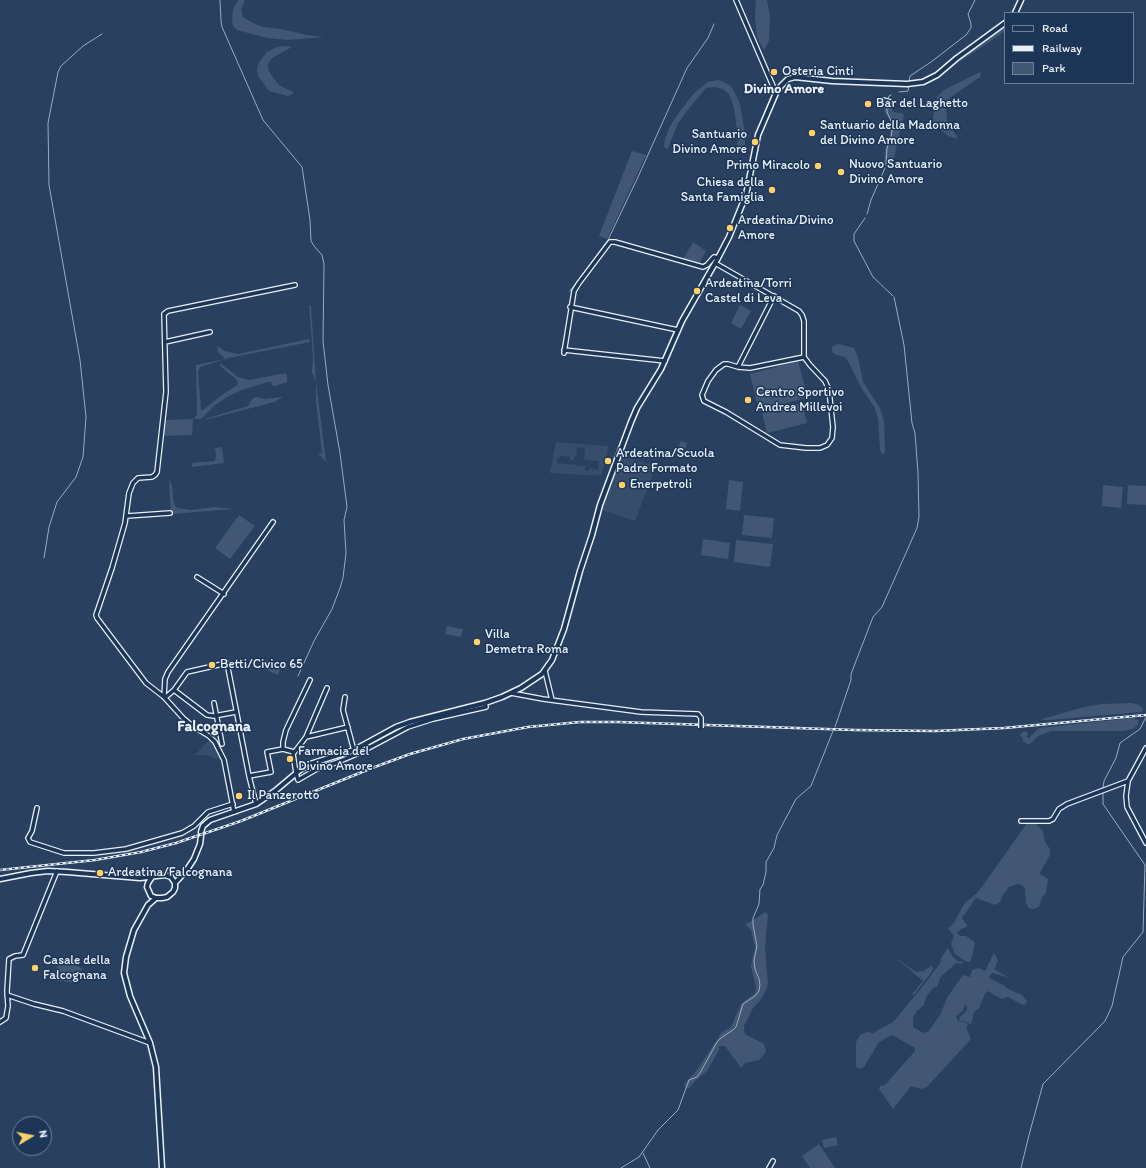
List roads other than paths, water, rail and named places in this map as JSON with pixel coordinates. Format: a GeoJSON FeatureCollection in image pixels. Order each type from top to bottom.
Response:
{"type":"FeatureCollection","features":[{"type":"Feature","properties":{"kind":"main road"},"geometry":{"type":"LineString","coordinates":[[1015,12],[1021,0]]}},
{"type":"Feature","properties":{"kind":"main road"},"geometry":{"type":"LineString","coordinates":[[149,894],[156,898],[164,898],[171,894],[175,888],[175,883],[190,865],[196,854],[203,826],[210,820],[256,804],[310,764],[354,750],[403,724],[485,703],[511,693],[531,682],[545,671],[552,660],[564,629],[600,505],[631,422],[637,408],[665,361],[686,313],[716,263],[744,201],[757,140],[776,92],[785,81],[795,77],[832,81],[909,84],[923,82],[934,76],[1004,24]]}},
{"type":"Feature","properties":{"kind":"main road"},"geometry":{"type":"LineString","coordinates":[[0,879],[31,873],[57,871],[140,878],[163,874],[172,878],[175,883]]}},
{"type":"Feature","properties":{"kind":"main road"},"geometry":{"type":"LineString","coordinates":[[172,878],[181,876]]}},
{"type":"Feature","properties":{"kind":"main road"},"geometry":{"type":"LineString","coordinates":[[148,905],[149,894],[147,889],[152,877]]}},
{"type":"Feature","properties":{"kind":"main road"},"geometry":{"type":"LineString","coordinates":[[140,878],[148,884]]}},
{"type":"Feature","properties":{"kind":"main road"},"geometry":{"type":"LineString","coordinates":[[156,898],[148,905],[136,925],[125,960],[124,973],[130,996],[150,1043],[158,1078],[162,1168]]}},
{"type":"Feature","properties":{"kind":"street"},"geometry":{"type":"LineString","coordinates":[[736,0],[776,92]]}},
{"type":"Feature","properties":{"kind":"street"},"geometry":{"type":"LineString","coordinates":[[883,100],[890,102]]}},
{"type":"Feature","properties":{"kind":"street"},"geometry":{"type":"LineString","coordinates":[[665,361],[564,351],[570,307],[573,293],[577,285],[608,244],[612,241],[702,266],[706,265],[714,257],[718,258]]}},
{"type":"Feature","properties":{"kind":"street"},"geometry":{"type":"LineString","coordinates":[[716,263],[799,311],[803,316],[804,356],[825,381],[829,392],[832,436],[829,443],[822,447],[806,448],[780,445],[726,412],[704,401],[702,396],[705,387],[716,370],[726,364],[738,367],[759,367],[804,356]]}},
{"type":"Feature","properties":{"kind":"street"},"geometry":{"type":"LineString","coordinates":[[234,812],[226,768],[219,747],[209,736],[183,718],[164,697],[146,683],[101,624],[96,614],[112,568],[127,516],[129,493],[134,481],[138,478],[152,477],[157,472],[166,392],[164,317],[166,312],[295,285]]}},
{"type":"Feature","properties":{"kind":"street"},"geometry":{"type":"LineString","coordinates":[[738,367],[774,296]]}},
{"type":"Feature","properties":{"kind":"street"},"geometry":{"type":"LineString","coordinates":[[570,307],[678,330]]}},
{"type":"Feature","properties":{"kind":"street"},"geometry":{"type":"LineString","coordinates":[[165,342],[210,332]]}},
{"type":"Feature","properties":{"kind":"street"},"geometry":{"type":"LineString","coordinates":[[127,516],[170,513]]}},
{"type":"Feature","properties":{"kind":"street"},"geometry":{"type":"LineString","coordinates":[[164,697],[165,682],[168,672],[274,522]]}},
{"type":"Feature","properties":{"kind":"street"},"geometry":{"type":"LineString","coordinates":[[196,577],[224,594]]}},
{"type":"Feature","properties":{"kind":"street"},"geometry":{"type":"LineString","coordinates":[[164,697],[174,690],[187,672],[227,663],[249,776],[256,804]]}},
{"type":"Feature","properties":{"kind":"street"},"geometry":{"type":"LineString","coordinates":[[545,671],[552,700]]}},
{"type":"Feature","properties":{"kind":"street"},"geometry":{"type":"LineString","coordinates":[[283,749],[286,730],[310,680]]}},
{"type":"Feature","properties":{"kind":"street"},"geometry":{"type":"LineString","coordinates":[[327,688],[306,737],[293,754],[298,780],[317,769],[359,753],[408,727],[433,719],[486,707],[485,703]]}},
{"type":"Feature","properties":{"kind":"street"},"geometry":{"type":"LineString","coordinates":[[174,690],[209,716],[236,712]]}},
{"type":"Feature","properties":{"kind":"street"},"geometry":{"type":"LineString","coordinates":[[511,693],[641,712],[698,714],[701,718],[701,728]]}},
{"type":"Feature","properties":{"kind":"street"},"geometry":{"type":"LineString","coordinates":[[345,697],[343,708],[353,747]]}},
{"type":"Feature","properties":{"kind":"street"},"geometry":{"type":"LineString","coordinates":[[214,703],[222,744]]}},
{"type":"Feature","properties":{"kind":"street"},"geometry":{"type":"LineString","coordinates":[[306,737],[348,726]]}},
{"type":"Feature","properties":{"kind":"street"},"geometry":{"type":"LineString","coordinates":[[1146,748],[1128,781],[1126,796],[1127,807],[1146,843]]}},
{"type":"Feature","properties":{"kind":"street"},"geometry":{"type":"LineString","coordinates":[[249,776],[271,772],[267,752],[283,749],[294,752]]}},
{"type":"Feature","properties":{"kind":"street"},"geometry":{"type":"LineString","coordinates":[[1021,821],[1049,821],[1053,819],[1059,809],[1067,804],[1128,781]]}},
{"type":"Feature","properties":{"kind":"street"},"geometry":{"type":"LineString","coordinates":[[36,808],[32,831],[28,838],[30,842],[66,854],[94,853],[126,849],[182,833],[194,826],[208,812],[233,804]]}},
{"type":"Feature","properties":{"kind":"street"},"geometry":{"type":"LineString","coordinates":[[0,1022],[5,1019],[8,1009],[7,994],[9,959],[15,956],[23,955],[57,871]]}},
{"type":"Feature","properties":{"kind":"street"},"geometry":{"type":"LineString","coordinates":[[7,994],[34,1004],[63,1011],[150,1043]]}},
{"type":"Feature","properties":{"kind":"street"},"geometry":{"type":"LineString","coordinates":[[769,1168],[773,1162]]}},
{"type":"Feature","properties":{"kind":"waterway"},"geometry":{"type":"LineString","coordinates":[[220,0],[222,27],[263,120],[302,167],[310,220],[311,241],[322,255],[324,264],[323,341],[328,385],[340,453],[347,507],[344,520],[346,553],[343,578],[332,609],[314,641],[298,676]]}},
{"type":"Feature","properties":{"kind":"waterway"},"geometry":{"type":"LineString","coordinates":[[909,82],[910,76],[966,35],[971,28],[968,14],[975,0]]}},
{"type":"Feature","properties":{"kind":"waterway"},"geometry":{"type":"LineString","coordinates":[[570,291],[608,240],[687,68],[708,38],[714,24]]}},
{"type":"Feature","properties":{"kind":"waterway"},"geometry":{"type":"LineString","coordinates":[[44,558],[49,527],[57,502],[76,477],[83,457],[86,417],[80,360],[49,185],[48,123],[58,72],[61,66],[83,46],[102,34]]}},
{"type":"Feature","properties":{"kind":"waterway"},"geometry":{"type":"LineString","coordinates":[[899,92],[908,91],[909,85]]}},
{"type":"Feature","properties":{"kind":"waterway"},"geometry":{"type":"LineString","coordinates":[[888,99],[891,95]]}},
{"type":"Feature","properties":{"kind":"waterway"},"geometry":{"type":"LineString","coordinates":[[886,165],[887,148],[893,125],[887,112],[887,103]]}},
{"type":"Feature","properties":{"kind":"waterway"},"geometry":{"type":"LineString","coordinates":[[867,214],[871,200],[885,168]]}},
{"type":"Feature","properties":{"kind":"waterway"},"geometry":{"type":"LineString","coordinates":[[865,218],[854,234],[854,241],[873,277],[893,296]]}},
{"type":"Feature","properties":{"kind":"waterway"},"geometry":{"type":"LineString","coordinates":[[835,727],[851,680],[851,674],[873,617],[882,607],[917,528],[919,517],[915,433],[912,423],[904,345],[894,297]]}},
{"type":"Feature","properties":{"kind":"waterway"},"geometry":{"type":"LineString","coordinates":[[1103,788],[1104,781],[1116,758],[1120,743],[1140,729],[1146,717]]}},
{"type":"Feature","properties":{"kind":"waterway"},"geometry":{"type":"LineString","coordinates":[[621,1168],[639,1157],[658,1130],[678,1110],[689,1080],[697,1077],[700,1073],[717,1042],[736,1027],[743,1004],[755,996],[759,991],[760,985],[754,960],[757,946],[753,918],[759,904],[760,889],[763,885],[766,872],[766,862],[774,848],[777,835],[796,799],[811,786],[833,731]]}},
{"type":"Feature","properties":{"kind":"waterway"},"geometry":{"type":"LineString","coordinates":[[1021,1168],[1043,1084],[1105,1021],[1112,1006],[1123,957],[1143,932],[1145,865],[1103,804],[1103,792]]}},
{"type":"Feature","properties":{"kind":"waterway"},"geometry":{"type":"LineString","coordinates":[[643,1153],[650,1168]]}},
{"type":"Feature","properties":{"kind":"railway"},"geometry":{"type":"LineString","coordinates":[[0,870],[95,860],[141,852],[176,843],[241,821],[410,754],[463,739],[528,727],[580,722],[618,722],[855,730],[935,731],[1004,728],[1146,715]]}},
{"type":"Feature","properties":{"kind":"place","name":"Osteria Cinti"},"geometry":{"type":"Point","coordinates":[774,72]}},
{"type":"Feature","properties":{"kind":"place","name":"Bar del Laghetto"},"geometry":{"type":"Point","coordinates":[868,104]}},
{"type":"Feature","properties":{"kind":"place","name":"Santuario della Madonna del Divino Amore"},"geometry":{"type":"Point","coordinates":[812,133]}},
{"type":"Feature","properties":{"kind":"place","name":"Santuario Divino Amore"},"geometry":{"type":"Point","coordinates":[755,142]}},
{"type":"Feature","properties":{"kind":"place","name":"Primo Miracolo"},"geometry":{"type":"Point","coordinates":[818,166]}},
{"type":"Feature","properties":{"kind":"place","name":"Nuovo Santuario Divino Amore"},"geometry":{"type":"Point","coordinates":[841,172]}},
{"type":"Feature","properties":{"kind":"place","name":"Chiesa della Santa Famiglia"},"geometry":{"type":"Point","coordinates":[772,190]}},
{"type":"Feature","properties":{"kind":"place","name":"Ardeatina/Divino Amore"},"geometry":{"type":"Point","coordinates":[730,228]}},
{"type":"Feature","properties":{"kind":"place","name":"Ardeatina/Torri Castel di Leva"},"geometry":{"type":"Point","coordinates":[697,291]}},
{"type":"Feature","properties":{"kind":"place","name":"Centro Sportivo Andrea Millevoi"},"geometry":{"type":"Point","coordinates":[748,400]}},
{"type":"Feature","properties":{"kind":"place","name":"Ardeatina/Scuola Padre Formato"},"geometry":{"type":"Point","coordinates":[608,461]}},
{"type":"Feature","properties":{"kind":"place","name":"Enerpetroli"},"geometry":{"type":"Point","coordinates":[622,485]}},
{"type":"Feature","properties":{"kind":"place","name":"Villa Demetra Roma"},"geometry":{"type":"Point","coordinates":[477,642]}},
{"type":"Feature","properties":{"kind":"place","name":"Betti/Civico 65"},"geometry":{"type":"Point","coordinates":[212,665]}},
{"type":"Feature","properties":{"kind":"place","name":"Farmacia del Divino Amore"},"geometry":{"type":"Point","coordinates":[290,759]}},
{"type":"Feature","properties":{"kind":"place","name":"Il Panzerotto"},"geometry":{"type":"Point","coordinates":[239,796]}},
{"type":"Feature","properties":{"kind":"place","name":"Ardeatina/Falcognana"},"geometry":{"type":"Point","coordinates":[100,873]}},
{"type":"Feature","properties":{"kind":"place","name":"Casale della Falcognana"},"geometry":{"type":"Point","coordinates":[35,968]}},
{"type":"Feature","properties":{"kind":"district","name":"Divino Amore"},"geometry":{"type":"Point","coordinates":[784,89]}},
{"type":"Feature","properties":{"kind":"district","name":"Falcognana"},"geometry":{"type":"Point","coordinates":[214,727]}}]}
